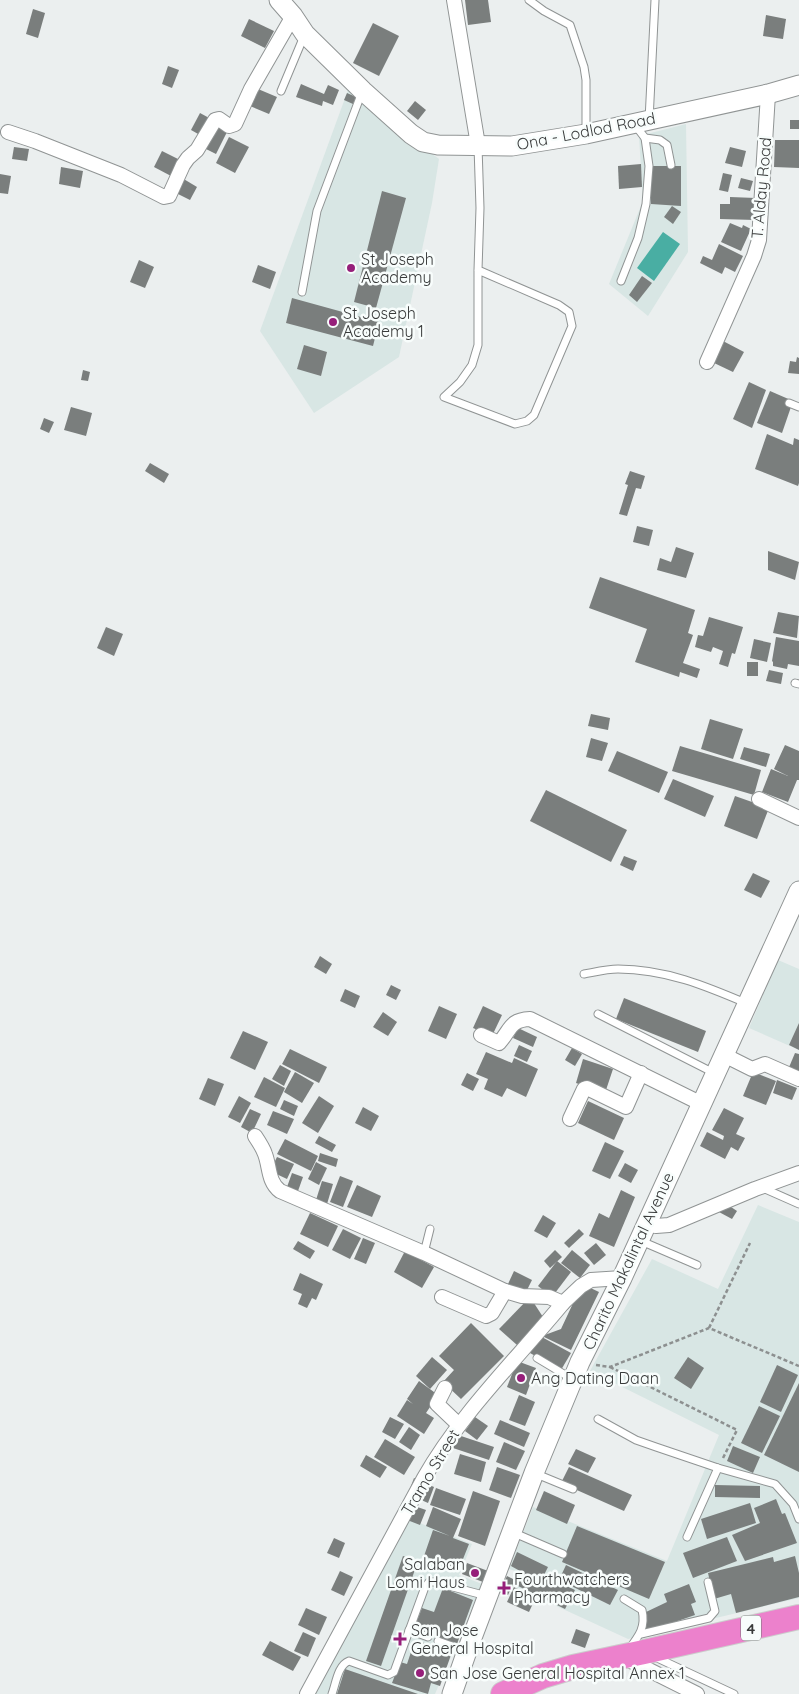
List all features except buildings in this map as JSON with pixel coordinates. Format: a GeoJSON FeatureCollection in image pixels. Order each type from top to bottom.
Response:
{"type":"FeatureCollection","features":[{"type":"Feature","properties":{"kind":"highway","name":"4"},"geometry":{"type":"LineString","coordinates":[[503,1694],[543,1676],[636,1648],[799,1617]]}},
{"type":"Feature","properties":{"kind":"main road","name":"Ona - Lodlod Road"},"geometry":{"type":"LineString","coordinates":[[279,0],[305,34],[363,91],[411,134],[423,142],[438,145],[512,146],[586,134],[643,128],[799,85]]}},
{"type":"Feature","properties":{"kind":"main road","name":"Charito Makalintal Avenue"},"geometry":{"type":"LineString","coordinates":[[452,1694],[534,1473],[572,1379],[622,1278],[797,901]]}},
{"type":"Feature","properties":{"kind":"street"},"geometry":{"type":"LineString","coordinates":[[454,0],[478,145]]}},
{"type":"Feature","properties":{"kind":"street"},"geometry":{"type":"LineString","coordinates":[[8,132],[121,175],[164,197],[169,196],[183,165],[198,150],[215,120],[219,119],[229,126],[235,124],[251,89],[293,16]]}},
{"type":"Feature","properties":{"kind":"street","name":"T. Alday Road"},"geometry":{"type":"LineString","coordinates":[[707,362],[754,256],[759,240],[768,94]]}},
{"type":"Feature","properties":{"kind":"street"},"geometry":{"type":"LineString","coordinates":[[759,799],[799,818]]}},
{"type":"Feature","properties":{"kind":"street"},"geometry":{"type":"LineString","coordinates":[[481,1035],[499,1044],[511,1025],[518,1020],[530,1019],[702,1104]]}},
{"type":"Feature","properties":{"kind":"street"},"geometry":{"type":"LineString","coordinates":[[724,1055],[752,1069],[765,1064],[799,1079]]}},
{"type":"Feature","properties":{"kind":"street"},"geometry":{"type":"LineString","coordinates":[[570,1119],[584,1089],[626,1107],[641,1073]]}},
{"type":"Feature","properties":{"kind":"street"},"geometry":{"type":"LineString","coordinates":[[255,1136],[265,1154],[272,1181],[280,1191],[424,1253],[505,1291],[522,1296],[549,1297],[563,1302]]}},
{"type":"Feature","properties":{"kind":"street"},"geometry":{"type":"LineString","coordinates":[[642,1232],[656,1226],[669,1225],[761,1186],[799,1173]]}},
{"type":"Feature","properties":{"kind":"street","name":"Tramo Street"},"geometry":{"type":"LineString","coordinates":[[307,1694],[424,1478],[440,1450],[459,1424],[563,1302],[591,1280],[622,1278]]}},
{"type":"Feature","properties":{"kind":"street"},"geometry":{"type":"LineString","coordinates":[[442,1298],[486,1316],[492,1313],[505,1291]]}},
{"type":"Feature","properties":{"kind":"street"},"geometry":{"type":"LineString","coordinates":[[445,1388],[437,1404],[459,1424]]}},
{"type":"Feature","properties":{"kind":"street"},"geometry":{"type":"LineString","coordinates":[[636,1648],[674,1688],[697,1694]]}},
{"type":"Feature","properties":{"kind":"lane"},"geometry":{"type":"LineString","coordinates":[[529,0],[544,11],[570,25],[584,67],[586,80],[586,134]]}},
{"type":"Feature","properties":{"kind":"lane"},"geometry":{"type":"LineString","coordinates":[[621,281],[638,238],[646,204],[649,166],[643,128],[655,0]]}},
{"type":"Feature","properties":{"kind":"lane"},"geometry":{"type":"LineString","coordinates":[[281,91],[305,34]]}},
{"type":"Feature","properties":{"kind":"lane"},"geometry":{"type":"LineString","coordinates":[[302,292],[316,211],[363,91]]}},
{"type":"Feature","properties":{"kind":"lane"},"geometry":{"type":"LineString","coordinates":[[643,128],[667,144],[671,165]]}},
{"type":"Feature","properties":{"kind":"lane"},"geometry":{"type":"LineString","coordinates":[[478,145],[480,208],[478,270],[478,345],[472,364],[460,382],[444,397],[515,424],[527,421],[534,415],[572,326],[569,312],[558,305],[478,270]]}},
{"type":"Feature","properties":{"kind":"lane"},"geometry":{"type":"LineString","coordinates":[[789,404],[799,407]]}},
{"type":"Feature","properties":{"kind":"lane"},"geometry":{"type":"LineString","coordinates":[[584,974],[617,969],[662,973],[698,983],[748,1004]]}},
{"type":"Feature","properties":{"kind":"lane"},"geometry":{"type":"LineString","coordinates":[[598,1014],[716,1074]]}},
{"type":"Feature","properties":{"kind":"lane"},"geometry":{"type":"LineString","coordinates":[[761,1186],[799,1204]]}},
{"type":"Feature","properties":{"kind":"lane"},"geometry":{"type":"LineString","coordinates":[[424,1253],[430,1229]]}},
{"type":"Feature","properties":{"kind":"lane"},"geometry":{"type":"LineString","coordinates":[[642,1232],[696,1264]]}},
{"type":"Feature","properties":{"kind":"lane"},"geometry":{"type":"LineString","coordinates":[[537,1358],[572,1379]]}},
{"type":"Feature","properties":{"kind":"lane"},"geometry":{"type":"LineString","coordinates":[[598,1419],[636,1440],[718,1468],[775,1484],[793,1504],[799,1519]]}},
{"type":"Feature","properties":{"kind":"lane"},"geometry":{"type":"LineString","coordinates":[[687,1537],[718,1468]]}},
{"type":"Feature","properties":{"kind":"lane"},"geometry":{"type":"LineString","coordinates":[[534,1473],[573,1490]]}},
{"type":"Feature","properties":{"kind":"lane"},"geometry":{"type":"LineString","coordinates":[[512,1532],[564,1554]]}},
{"type":"Feature","properties":{"kind":"lane"},"geometry":{"type":"LineString","coordinates":[[332,1694],[341,1667],[350,1661],[388,1675],[394,1672],[425,1587],[429,1582],[488,1596]]}},
{"type":"Feature","properties":{"kind":"lane"},"geometry":{"type":"LineString","coordinates":[[636,1648],[709,1618],[715,1611],[708,1582]]}},
{"type":"Feature","properties":{"kind":"lane"},"geometry":{"type":"LineString","coordinates":[[624,1599],[642,1610],[644,1615],[636,1648]]}},
{"type":"Feature","properties":{"kind":"lane"},"geometry":{"type":"LineString","coordinates":[[409,1630],[428,1637]]}},
{"type":"Feature","properties":{"kind":"lane"},"geometry":{"type":"LineString","coordinates":[[438,1640],[467,1651]]}},
{"type":"Feature","properties":{"kind":"lane"},"geometry":{"type":"LineString","coordinates":[[636,1648],[734,1694]]}},
{"type":"Feature","properties":{"kind":"path"},"geometry":{"type":"LineString","coordinates":[[610,1367],[709,1328],[750,1243]]}},
{"type":"Feature","properties":{"kind":"path"},"geometry":{"type":"LineString","coordinates":[[709,1328],[799,1366]]}},
{"type":"Feature","properties":{"kind":"path"},"geometry":{"type":"LineString","coordinates":[[580,1362],[610,1367],[737,1430],[718,1468]]}},
{"type":"Feature","properties":{"kind":"shaded area","name":"St Joseph Academy"},"geometry":{"type":"Polygon","coordinates":[[[348,90],[439,159],[432,203],[399,357],[314,413],[260,331],[348,90]]]}},
{"type":"Feature","properties":{"kind":"shaded area"},"geometry":{"type":"Polygon","coordinates":[[[686,124],[688,252],[648,316],[609,284],[643,201],[639,136],[686,124]]]}},
{"type":"Feature","properties":{"kind":"shaded area"},"geometry":{"type":"Polygon","coordinates":[[[778,960],[799,969],[799,1050],[749,1028],[778,960]]]}},
{"type":"Feature","properties":{"kind":"shaded area"},"geometry":{"type":"Polygon","coordinates":[[[758,1205],[799,1222],[799,1598],[628,1639],[513,1586],[519,1572],[509,1569],[533,1507],[667,1561],[719,1435],[590,1371],[652,1259],[718,1289],[758,1205]]]}},
{"type":"Feature","properties":{"kind":"shaded area","name":"San Jose General Hospital"},"geometry":{"type":"Polygon","coordinates":[[[405,1517],[472,1544],[459,1575],[482,1584],[435,1694],[313,1694],[405,1517]]]}},
{"type":"Feature","properties":{"kind":"water"},"geometry":{"type":"Polygon","coordinates":[[[663,232],[680,244],[654,281],[637,268],[663,232]]]}},
{"type":"Feature","properties":{"kind":"place","name":"St Joseph Academy"},"geometry":{"type":"Point","coordinates":[351,268]}},
{"type":"Feature","properties":{"kind":"place","name":"St Joseph Academy 1"},"geometry":{"type":"Point","coordinates":[333,322]}},
{"type":"Feature","properties":{"kind":"place","name":"Ang Dating Daan"},"geometry":{"type":"Point","coordinates":[521,1378]}},
{"type":"Feature","properties":{"kind":"place","name":"Salaban Lomi Haus"},"geometry":{"type":"Point","coordinates":[475,1573]}},
{"type":"Feature","properties":{"kind":"place","name":"Fourthwatchers Pharmacy"},"geometry":{"type":"Point","coordinates":[504,1588]}},
{"type":"Feature","properties":{"kind":"place","name":"San Jose General Hospital"},"geometry":{"type":"Point","coordinates":[400,1639]}},
{"type":"Feature","properties":{"kind":"place","name":"San Jose General Hospital Annex 1"},"geometry":{"type":"Point","coordinates":[420,1673]}}]}
